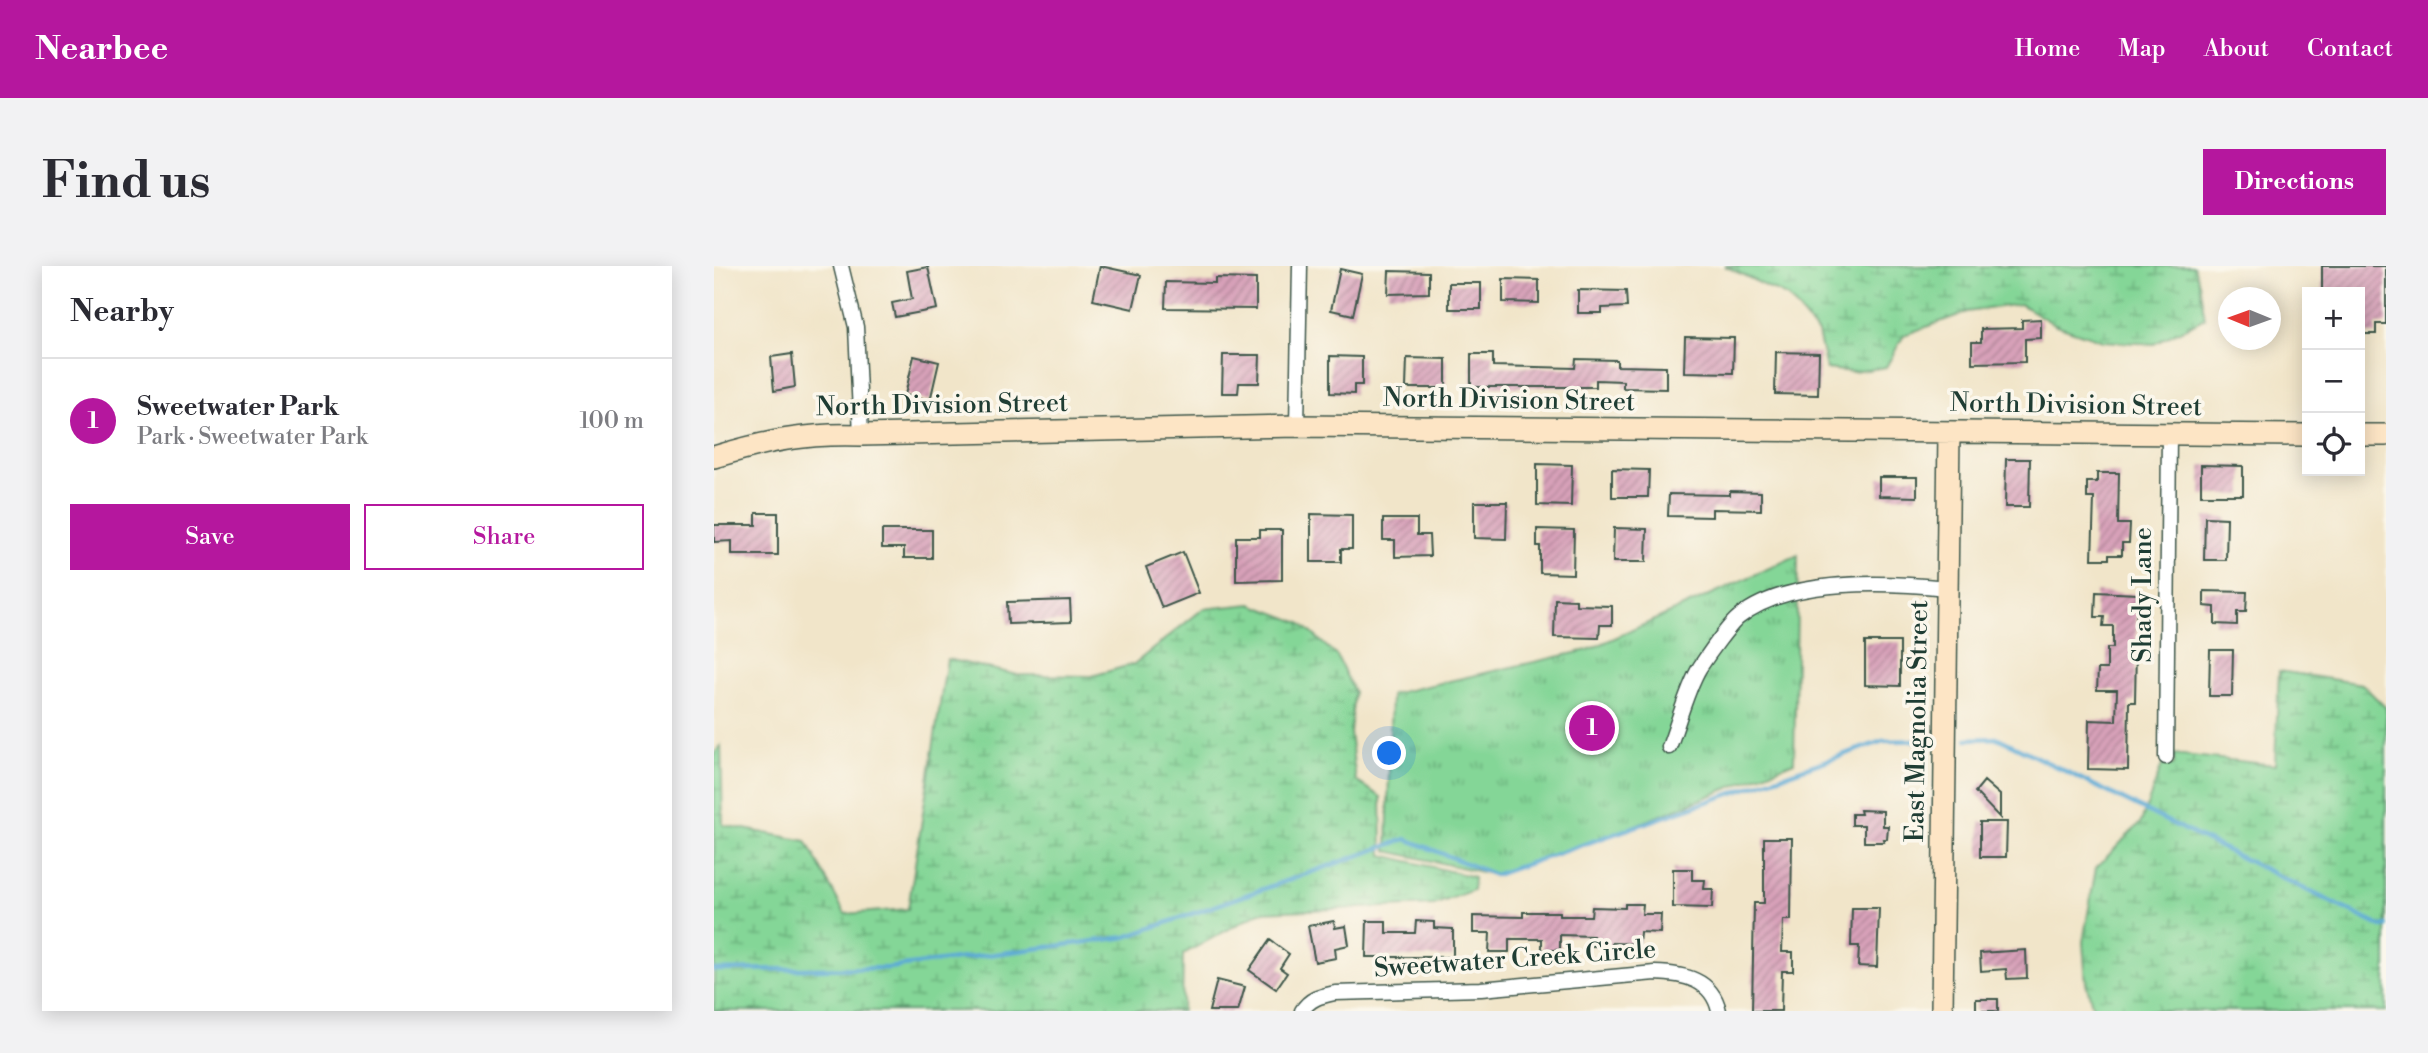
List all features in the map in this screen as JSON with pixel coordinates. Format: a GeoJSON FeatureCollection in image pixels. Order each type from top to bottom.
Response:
{"type":"FeatureCollection","features":[{"type":"Feature","properties":{"kind":"street"},"geometry":{"type":"LineString","coordinates":[[841,266],[856,327],[861,435]]}},
{"type":"Feature","properties":{"kind":"street"},"geometry":{"type":"LineString","coordinates":[[1297,426],[1300,266]]}},
{"type":"Feature","properties":{"kind":"street","name":"North Division Street"},"geometry":{"type":"LineString","coordinates":[[714,457],[766,442],[826,434],[1297,426],[2302,435]]}},
{"type":"Feature","properties":{"kind":"street","name":"East Magnolia Street"},"geometry":{"type":"LineString","coordinates":[[1941,1011],[1950,432]]}},
{"type":"Feature","properties":{"kind":"street","name":"Shady Lane"},"geometry":{"type":"LineString","coordinates":[[2166,757],[2169,434]]}},
{"type":"Feature","properties":{"kind":"street"},"geometry":{"type":"LineString","coordinates":[[2365,435],[2386,435]]}},
{"type":"Feature","properties":{"kind":"street"},"geometry":{"type":"LineString","coordinates":[[1669,747],[1699,669],[1738,617],[1770,599],[1821,587],[1903,584],[1947,588]]}},
{"type":"Feature","properties":{"kind":"street","name":"Sweetwater Creek Circle"},"geometry":{"type":"LineString","coordinates":[[1302,1011],[1306,1004],[1319,996],[1335,993],[1481,989],[1665,974],[1692,978],[1707,987],[1717,1000],[1719,1011]]}},
{"type":"Feature","properties":{"kind":"green space"},"geometry":{"type":"Polygon","coordinates":[[[1725,266],[2194,266],[2205,318],[2154,344],[2103,341],[2056,325],[2020,304],[1967,312],[1904,335],[1886,367],[1853,372],[1826,369],[1818,333],[1788,297],[1725,266]]]}},
{"type":"Feature","properties":{"kind":"green space"},"geometry":{"type":"Polygon","coordinates":[[[1798,555],[1794,762],[1621,831],[1495,875],[1387,851],[1391,694],[1588,650],[1798,555]]]}},
{"type":"Feature","properties":{"kind":"green space"},"geometry":{"type":"Polygon","coordinates":[[[1251,604],[1301,623],[1337,656],[1354,692],[1350,733],[1356,781],[1381,797],[1382,855],[1474,877],[1473,890],[1434,905],[1260,912],[1183,954],[1182,1011],[714,1011],[714,754],[721,745],[723,825],[806,841],[845,914],[908,909],[947,659],[1018,675],[1092,676],[1134,664],[1203,609],[1251,604]]]}},
{"type":"Feature","properties":{"kind":"green space"},"geometry":{"type":"Polygon","coordinates":[[[2279,671],[2362,684],[2386,708],[2386,1011],[2094,1011],[2086,983],[2083,942],[2096,868],[2141,822],[2162,765],[2174,765],[2174,754],[2275,765],[2279,671]]]}},
{"type":"Feature","properties":{"kind":"building"},"geometry":{"type":"Polygon","coordinates":[[[1100,266],[1141,275],[1133,309],[1093,300],[1100,266]]]}},
{"type":"Feature","properties":{"kind":"building"},"geometry":{"type":"Polygon","coordinates":[[[2322,266],[2386,266],[2386,324],[2376,324],[2376,334],[2365,334],[2365,287],[2322,287],[2322,266]]]}},
{"type":"Feature","properties":{"kind":"building"},"geometry":{"type":"Polygon","coordinates":[[[928,267],[937,309],[895,317],[892,303],[912,299],[907,271],[928,267]]]}},
{"type":"Feature","properties":{"kind":"building"},"geometry":{"type":"Polygon","coordinates":[[[1340,269],[1362,274],[1353,315],[1331,310],[1340,269]]]}},
{"type":"Feature","properties":{"kind":"building"},"geometry":{"type":"Polygon","coordinates":[[[1389,271],[1429,272],[1429,293],[1388,294],[1389,271]]]}},
{"type":"Feature","properties":{"kind":"building"},"geometry":{"type":"Polygon","coordinates":[[[1215,278],[1256,279],[1256,309],[1165,308],[1166,282],[1215,283],[1215,278]]]}},
{"type":"Feature","properties":{"kind":"building"},"geometry":{"type":"Polygon","coordinates":[[[1503,279],[1539,280],[1539,303],[1503,302],[1503,279]]]}},
{"type":"Feature","properties":{"kind":"building"},"geometry":{"type":"Polygon","coordinates":[[[1449,283],[1481,283],[1481,309],[1449,309],[1449,283]]]}},
{"type":"Feature","properties":{"kind":"building"},"geometry":{"type":"Polygon","coordinates":[[[1578,290],[1626,291],[1627,307],[1602,308],[1602,313],[1578,313],[1578,290]]]}},
{"type":"Feature","properties":{"kind":"building"},"geometry":{"type":"Polygon","coordinates":[[[2041,319],[2041,338],[2025,339],[2025,362],[1972,363],[1972,342],[1981,342],[1981,329],[2022,328],[2022,320],[2041,319]]]}},
{"type":"Feature","properties":{"kind":"building"},"geometry":{"type":"Polygon","coordinates":[[[1685,337],[1734,338],[1733,373],[1684,372],[1685,337]]]}},
{"type":"Feature","properties":{"kind":"building"},"geometry":{"type":"Polygon","coordinates":[[[1776,352],[1819,353],[1818,395],[1775,394],[1776,352]]]}},
{"type":"Feature","properties":{"kind":"building"},"geometry":{"type":"Polygon","coordinates":[[[792,354],[795,387],[774,391],[771,357],[792,354]]]}},
{"type":"Feature","properties":{"kind":"building"},"geometry":{"type":"Polygon","coordinates":[[[1471,354],[1493,354],[1493,366],[1575,368],[1576,359],[1617,360],[1617,366],[1666,367],[1666,389],[1623,388],[1623,381],[1596,380],[1596,387],[1471,387],[1471,354]]]}},
{"type":"Feature","properties":{"kind":"building"},"geometry":{"type":"Polygon","coordinates":[[[1223,355],[1260,355],[1259,383],[1239,383],[1238,393],[1222,393],[1223,355]]]}},
{"type":"Feature","properties":{"kind":"building"},"geometry":{"type":"Polygon","coordinates":[[[914,356],[939,362],[930,401],[905,395],[914,356]]]}},
{"type":"Feature","properties":{"kind":"building"},"geometry":{"type":"Polygon","coordinates":[[[1330,356],[1362,357],[1362,385],[1354,385],[1354,394],[1330,393],[1330,356]]]}},
{"type":"Feature","properties":{"kind":"building"},"geometry":{"type":"Polygon","coordinates":[[[1407,358],[1446,359],[1446,388],[1406,388],[1407,358]]]}},
{"type":"Feature","properties":{"kind":"building"},"geometry":{"type":"Polygon","coordinates":[[[2006,459],[2030,459],[2029,507],[2005,507],[2006,459]]]}},
{"type":"Feature","properties":{"kind":"building"},"geometry":{"type":"Polygon","coordinates":[[[1537,464],[1572,465],[1571,506],[1537,505],[1537,464]]]}},
{"type":"Feature","properties":{"kind":"building"},"geometry":{"type":"Polygon","coordinates":[[[2201,465],[2243,466],[2243,495],[2201,495],[2201,465]]]}},
{"type":"Feature","properties":{"kind":"building"},"geometry":{"type":"Polygon","coordinates":[[[1612,469],[1649,470],[1648,497],[1612,497],[1612,469]]]}},
{"type":"Feature","properties":{"kind":"building"},"geometry":{"type":"Polygon","coordinates":[[[2097,473],[2119,473],[2118,524],[2130,524],[2129,543],[2122,543],[2122,555],[2109,555],[2109,559],[2092,559],[2094,498],[2087,498],[2087,482],[2097,482],[2097,473]]]}},
{"type":"Feature","properties":{"kind":"building"},"geometry":{"type":"Polygon","coordinates":[[[1879,477],[1917,477],[1917,497],[1879,496],[1879,477]]]}},
{"type":"Feature","properties":{"kind":"building"},"geometry":{"type":"Polygon","coordinates":[[[1730,491],[1761,492],[1761,510],[1712,509],[1712,517],[1668,516],[1669,494],[1730,495],[1730,491]]]}},
{"type":"Feature","properties":{"kind":"building"},"geometry":{"type":"Polygon","coordinates":[[[1474,502],[1507,502],[1506,539],[1474,538],[1474,502]]]}},
{"type":"Feature","properties":{"kind":"building"},"geometry":{"type":"Polygon","coordinates":[[[756,513],[778,513],[778,555],[732,555],[732,541],[714,542],[714,525],[756,525],[756,513]]]}},
{"type":"Feature","properties":{"kind":"building"},"geometry":{"type":"Polygon","coordinates":[[[1311,514],[1352,515],[1352,549],[1341,549],[1341,562],[1311,562],[1311,514]]]}},
{"type":"Feature","properties":{"kind":"building"},"geometry":{"type":"Polygon","coordinates":[[[2205,517],[2227,518],[2226,560],[2204,560],[2205,517]]]}},
{"type":"Feature","properties":{"kind":"building"},"geometry":{"type":"Polygon","coordinates":[[[1383,519],[1417,519],[1417,535],[1429,535],[1430,556],[1395,557],[1395,540],[1383,540],[1383,519]]]}},
{"type":"Feature","properties":{"kind":"building"},"geometry":{"type":"Polygon","coordinates":[[[1614,528],[1647,529],[1646,562],[1613,562],[1614,528]]]}},
{"type":"Feature","properties":{"kind":"building"},"geometry":{"type":"Polygon","coordinates":[[[1537,529],[1574,530],[1573,574],[1540,573],[1537,529]]]}},
{"type":"Feature","properties":{"kind":"building"},"geometry":{"type":"Polygon","coordinates":[[[882,530],[932,530],[932,558],[904,558],[904,548],[882,548],[882,530]]]}},
{"type":"Feature","properties":{"kind":"building"},"geometry":{"type":"Polygon","coordinates":[[[1260,530],[1282,530],[1282,580],[1236,581],[1236,537],[1260,537],[1260,530]]]}},
{"type":"Feature","properties":{"kind":"building"},"geometry":{"type":"Polygon","coordinates":[[[1183,552],[1199,593],[1162,608],[1146,567],[1183,552]]]}},
{"type":"Feature","properties":{"kind":"building"},"geometry":{"type":"Polygon","coordinates":[[[2204,591],[2247,592],[2246,612],[2237,612],[2237,625],[2215,624],[2215,607],[2204,606],[2204,591]]]}},
{"type":"Feature","properties":{"kind":"building"},"geometry":{"type":"Polygon","coordinates":[[[2096,592],[2137,594],[2135,702],[2129,702],[2128,770],[2088,769],[2089,720],[2116,721],[2117,690],[2097,690],[2098,669],[2107,669],[2107,648],[2113,648],[2113,626],[2103,626],[2104,617],[2095,617],[2096,592]]]}},
{"type":"Feature","properties":{"kind":"building"},"geometry":{"type":"Polygon","coordinates":[[[1555,599],[1576,600],[1576,605],[1612,606],[1612,625],[1600,625],[1599,638],[1554,637],[1555,599]]]}},
{"type":"Feature","properties":{"kind":"building"},"geometry":{"type":"Polygon","coordinates":[[[1070,600],[1071,622],[1008,624],[1007,602],[1070,600]]]}},
{"type":"Feature","properties":{"kind":"building"},"geometry":{"type":"Polygon","coordinates":[[[1865,642],[1900,642],[1900,686],[1865,685],[1865,642]]]}},
{"type":"Feature","properties":{"kind":"building"},"geometry":{"type":"Polygon","coordinates":[[[2210,650],[2233,650],[2232,696],[2209,696],[2210,650]]]}},
{"type":"Feature","properties":{"kind":"building"},"geometry":{"type":"Polygon","coordinates":[[[1984,781],[2000,795],[2000,818],[1975,792],[1984,781]]]}},
{"type":"Feature","properties":{"kind":"building"},"geometry":{"type":"Polygon","coordinates":[[[1860,810],[1883,811],[1883,826],[1888,826],[1887,839],[1883,839],[1884,842],[1864,842],[1864,825],[1852,825],[1852,814],[1861,814],[1860,810]]]}},
{"type":"Feature","properties":{"kind":"building"},"geometry":{"type":"Polygon","coordinates":[[[1980,822],[2007,822],[2006,857],[1980,857],[1980,822]]]}},
{"type":"Feature","properties":{"kind":"building"},"geometry":{"type":"Polygon","coordinates":[[[1764,838],[1792,838],[1791,920],[1783,920],[1782,952],[1793,952],[1793,971],[1782,971],[1781,1011],[1752,1011],[1754,903],[1764,903],[1764,838]]]}},
{"type":"Feature","properties":{"kind":"building"},"geometry":{"type":"Polygon","coordinates":[[[1673,869],[1692,869],[1692,880],[1705,880],[1704,889],[1713,889],[1712,908],[1673,907],[1673,869]]]}},
{"type":"Feature","properties":{"kind":"building"},"geometry":{"type":"Polygon","coordinates":[[[1625,904],[1643,904],[1642,914],[1661,914],[1660,933],[1640,932],[1639,944],[1612,943],[1612,946],[1592,946],[1593,936],[1560,935],[1560,950],[1542,950],[1542,939],[1509,939],[1509,952],[1489,952],[1490,933],[1473,933],[1473,916],[1523,917],[1523,912],[1560,912],[1560,916],[1591,916],[1592,907],[1625,908],[1625,904]]]}},
{"type":"Feature","properties":{"kind":"building"},"geometry":{"type":"Polygon","coordinates":[[[1852,908],[1879,908],[1877,967],[1858,966],[1859,946],[1851,946],[1852,908]]]}},
{"type":"Feature","properties":{"kind":"building"},"geometry":{"type":"Polygon","coordinates":[[[1334,921],[1335,928],[1346,926],[1349,945],[1335,948],[1336,958],[1315,962],[1308,926],[1334,921]]]}},
{"type":"Feature","properties":{"kind":"building"},"geometry":{"type":"Polygon","coordinates":[[[1367,921],[1386,921],[1386,933],[1415,933],[1416,921],[1434,922],[1434,928],[1453,929],[1453,957],[1366,957],[1367,921]]]}},
{"type":"Feature","properties":{"kind":"building"},"geometry":{"type":"Polygon","coordinates":[[[1270,940],[1289,954],[1280,968],[1287,973],[1276,989],[1249,970],[1270,940]]]}},
{"type":"Feature","properties":{"kind":"building"},"geometry":{"type":"Polygon","coordinates":[[[2026,950],[2027,978],[2007,979],[2006,969],[1981,971],[1980,953],[2026,950]]]}},
{"type":"Feature","properties":{"kind":"building"},"geometry":{"type":"Polygon","coordinates":[[[1217,980],[1245,987],[1238,1011],[1209,1011],[1217,980]]]}},
{"type":"Feature","properties":{"kind":"building"},"geometry":{"type":"Polygon","coordinates":[[[1976,999],[1998,999],[1998,1011],[1976,1011],[1976,999]]]}},
{"type":"Feature","properties":{"kind":"waterway"},"geometry":{"type":"LineString","coordinates":[[1967,739],[1998,738],[2382,927],[2386,926]]}},
{"type":"Feature","properties":{"kind":"waterway"},"geometry":{"type":"LineString","coordinates":[[714,970],[888,968],[1126,937],[1406,839],[1495,875],[1883,741],[1938,740]]}},
{"type":"Feature","properties":{"kind":"place","name":"Sweetwater Park"},"geometry":{"type":"Point","coordinates":[1592,728]}}]}
